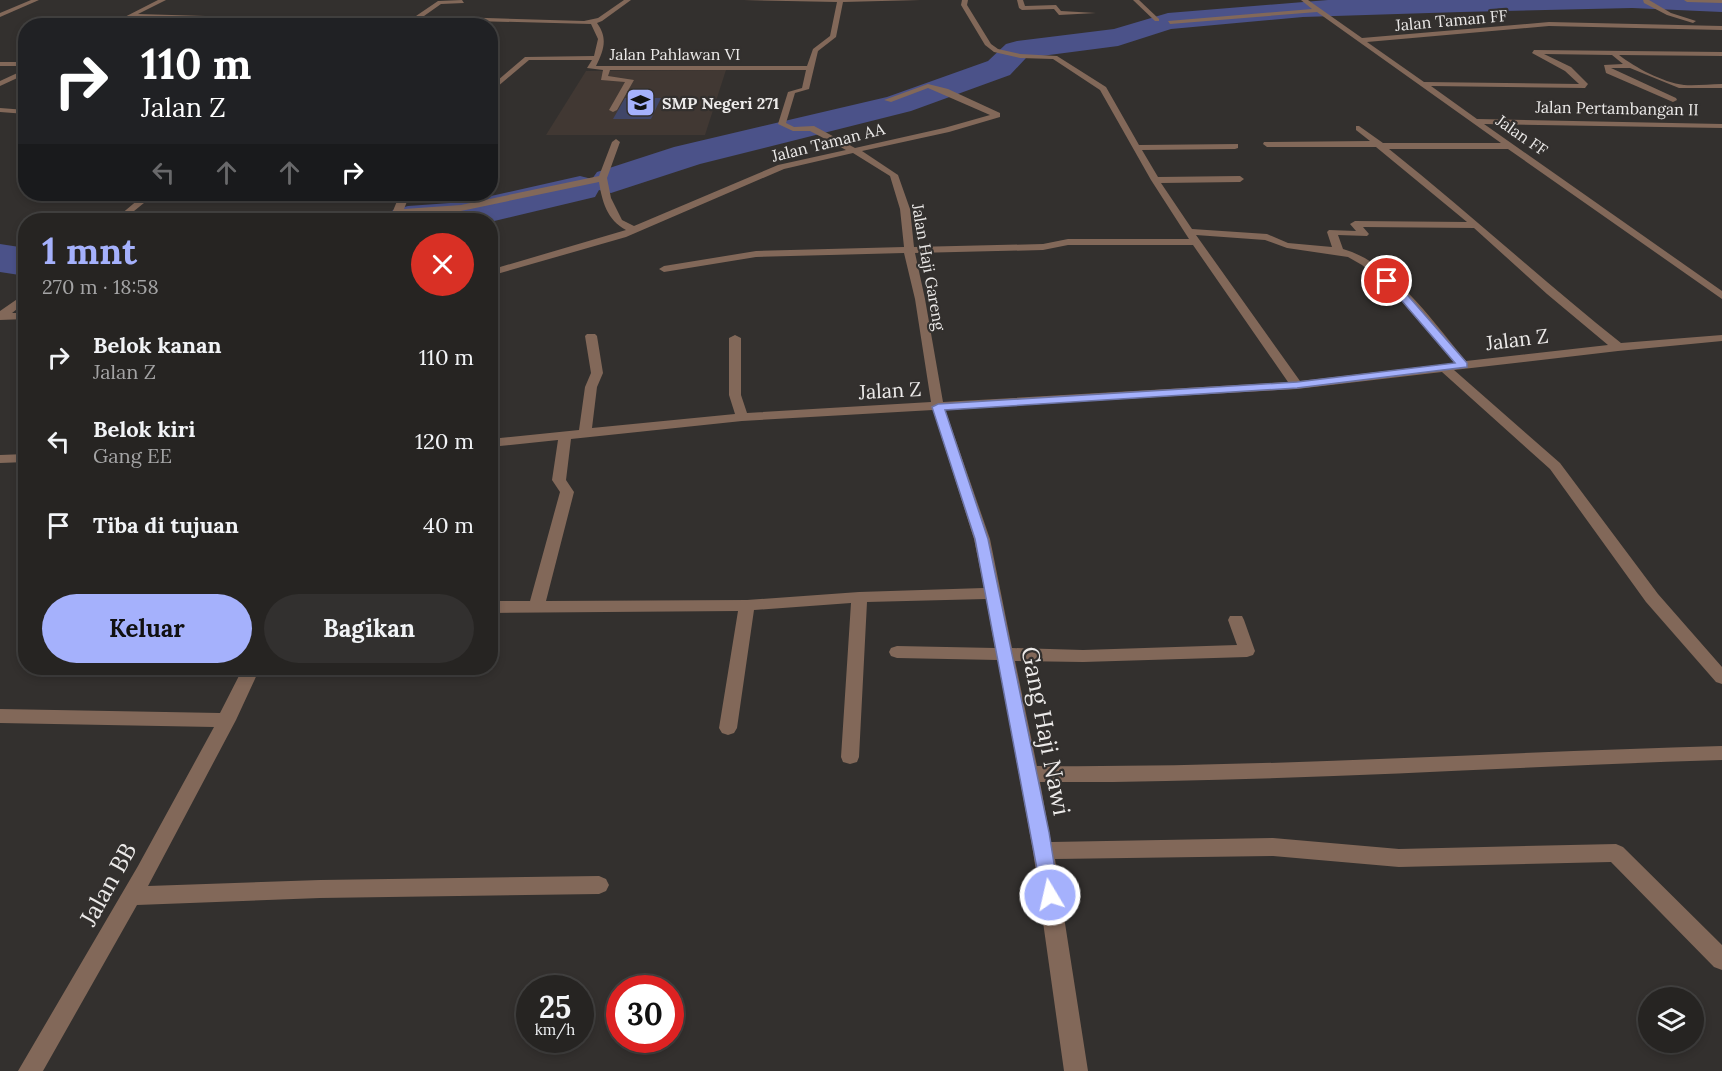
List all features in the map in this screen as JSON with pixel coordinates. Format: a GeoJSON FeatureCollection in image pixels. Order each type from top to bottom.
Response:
{"type":"FeatureCollection","features":[{"type":"Feature","properties":{"kind":"street"},"geometry":{"type":"LineString","coordinates":[[0,15],[36,0]]}},
{"type":"Feature","properties":{"kind":"street"},"geometry":{"type":"LineString","coordinates":[[124,18],[163,0]]}},
{"type":"Feature","properties":{"kind":"street"},"geometry":{"type":"LineString","coordinates":[[498,20],[593,22],[600,20],[628,0]]}},
{"type":"Feature","properties":{"kind":"street"},"geometry":{"type":"LineString","coordinates":[[747,0],[917,0]]}},
{"type":"Feature","properties":{"kind":"street"},"geometry":{"type":"LineString","coordinates":[[965,0],[964,5],[977,27],[988,45],[996,51],[1020,56],[1055,57],[1103,89],[1155,180],[1189,232],[1297,385]]}},
{"type":"Feature","properties":{"kind":"street"},"geometry":{"type":"LineString","coordinates":[[1020,0],[1022,8],[1055,4],[1059,13],[1093,13]]}},
{"type":"Feature","properties":{"kind":"street"},"geometry":{"type":"LineString","coordinates":[[1136,0],[1157,20]]}},
{"type":"Feature","properties":{"kind":"street","name":"Jalan FF"},"geometry":{"type":"LineString","coordinates":[[1304,0],[1722,296]]}},
{"type":"Feature","properties":{"kind":"street"},"geometry":{"type":"LineString","coordinates":[[1687,0],[1722,1]]}},
{"type":"Feature","properties":{"kind":"street"},"geometry":{"type":"LineString","coordinates":[[810,68],[814,50],[833,37],[840,1]]}},
{"type":"Feature","properties":{"kind":"street"},"geometry":{"type":"LineString","coordinates":[[1646,1],[1655,9],[1685,20],[1722,23]]}},
{"type":"Feature","properties":{"kind":"street"},"geometry":{"type":"LineString","coordinates":[[10,2],[29,3]]}},
{"type":"Feature","properties":{"kind":"street"},"geometry":{"type":"LineString","coordinates":[[363,18],[417,18],[440,2],[462,2]]}},
{"type":"Feature","properties":{"kind":"street"},"geometry":{"type":"LineString","coordinates":[[1170,22],[1317,9]]}},
{"type":"Feature","properties":{"kind":"street"},"geometry":{"type":"LineString","coordinates":[[128,16],[200,18]]}},
{"type":"Feature","properties":{"kind":"street","name":"Jalan Pahlawan VI"},"geometry":{"type":"LineString","coordinates":[[593,22],[602,32],[603,37],[591,68],[810,68]]}},
{"type":"Feature","properties":{"kind":"street","name":"Jalan Taman FF"},"geometry":{"type":"LineString","coordinates":[[1362,40],[1549,24],[1722,28]]}},
{"type":"Feature","properties":{"kind":"street"},"geometry":{"type":"LineString","coordinates":[[1424,84],[1585,86],[1568,69],[1533,52],[1722,54]]}},
{"type":"Feature","properties":{"kind":"street"},"geometry":{"type":"LineString","coordinates":[[1618,53],[1613,54],[1632,66]]}},
{"type":"Feature","properties":{"kind":"street"},"geometry":{"type":"LineString","coordinates":[[498,84],[527,58],[596,58]]}},
{"type":"Feature","properties":{"kind":"street"},"geometry":{"type":"LineString","coordinates":[[0,64],[18,64]]}},
{"type":"Feature","properties":{"kind":"street"},"geometry":{"type":"LineString","coordinates":[[1632,66],[1606,66],[1609,71],[1673,100]]}},
{"type":"Feature","properties":{"kind":"street","name":"Jalan Pertambangan II"},"geometry":{"type":"LineString","coordinates":[[1632,66],[1668,84],[1682,87],[1722,86]]}},
{"type":"Feature","properties":{"kind":"street"},"geometry":{"type":"LineString","coordinates":[[607,68],[604,78],[630,80],[613,110]]}},
{"type":"Feature","properties":{"kind":"street","name":"Jalan Haji Gareng"},"geometry":{"type":"LineString","coordinates":[[810,68],[805,89],[792,92],[782,117],[782,124],[793,129],[811,128],[894,175],[905,209],[909,251],[920,298],[938,407]]}},
{"type":"Feature","properties":{"kind":"street"},"geometry":{"type":"LineString","coordinates":[[0,84],[18,74]]}},
{"type":"Feature","properties":{"kind":"street","name":"Jalan Taman AA"},"geometry":{"type":"LineString","coordinates":[[498,271],[634,230],[781,167],[857,152],[997,115],[945,91],[928,86],[888,100]]}},
{"type":"Feature","properties":{"kind":"street"},"geometry":{"type":"LineString","coordinates":[[0,110],[18,111]]}},
{"type":"Feature","properties":{"kind":"street","name":"Jalan Pertambangan II"},"geometry":{"type":"LineString","coordinates":[[1476,121],[1722,126]]}},
{"type":"Feature","properties":{"kind":"street"},"geometry":{"type":"LineString","coordinates":[[1359,128],[1618,347]]}},
{"type":"Feature","properties":{"kind":"street"},"geometry":{"type":"LineString","coordinates":[[616,142],[603,178],[606,198],[618,222],[634,230]]}},
{"type":"Feature","properties":{"kind":"street"},"geometry":{"type":"LineString","coordinates":[[1267,144],[1511,146]]}},
{"type":"Feature","properties":{"kind":"street"},"geometry":{"type":"LineString","coordinates":[[1136,148],[1235,146]]}},
{"type":"Feature","properties":{"kind":"street"},"geometry":{"type":"LineString","coordinates":[[498,200],[603,178]]}},
{"type":"Feature","properties":{"kind":"street"},"geometry":{"type":"LineString","coordinates":[[1155,180],[1240,180]]}},
{"type":"Feature","properties":{"kind":"street"},"geometry":{"type":"LineString","coordinates":[[127,213],[141,201]]}},
{"type":"Feature","properties":{"kind":"street"},"geometry":{"type":"LineString","coordinates":[[420,213],[494,201]]}},
{"type":"Feature","properties":{"kind":"street"},"geometry":{"type":"LineString","coordinates":[[1338,250],[1332,232],[1364,234],[1355,224],[1475,225]]}},
{"type":"Feature","properties":{"kind":"street"},"geometry":{"type":"LineString","coordinates":[[1189,232],[1267,237],[1276,243],[1338,250],[1352,255],[1362,260],[1399,292],[1463,365]]}},
{"type":"Feature","properties":{"kind":"street"},"geometry":{"type":"LineString","coordinates":[[664,269],[756,254],[1043,247],[1068,242],[1196,242]]}},
{"type":"Feature","properties":{"kind":"street"},"geometry":{"type":"LineString","coordinates":[[0,317],[18,302]]}},
{"type":"Feature","properties":{"kind":"street"},"geometry":{"type":"LineString","coordinates":[[0,317],[18,316]]}},
{"type":"Feature","properties":{"kind":"street"},"geometry":{"type":"LineString","coordinates":[[585,432],[591,387],[597,373],[591,336]]}},
{"type":"Feature","properties":{"kind":"street","name":"Jalan Z"},"geometry":{"type":"LineString","coordinates":[[498,442],[742,417],[1297,385],[1618,347],[1722,338]]}},
{"type":"Feature","properties":{"kind":"street"},"geometry":{"type":"LineString","coordinates":[[735,339],[735,396],[742,417]]}},
{"type":"Feature","properties":{"kind":"street"},"geometry":{"type":"LineString","coordinates":[[1445,368],[1555,466],[1652,598],[1719,671]]}},
{"type":"Feature","properties":{"kind":"street","name":"Gang Haji Nawi"},"geometry":{"type":"LineString","coordinates":[[938,407],[982,539],[1043,851],[1076,1071]]}},
{"type":"Feature","properties":{"kind":"street"},"geometry":{"type":"LineString","coordinates":[[537,606],[546,567],[561,526],[567,492],[559,480],[565,434]]}},
{"type":"Feature","properties":{"kind":"street"},"geometry":{"type":"LineString","coordinates":[[0,459],[18,458]]}},
{"type":"Feature","properties":{"kind":"street"},"geometry":{"type":"LineString","coordinates":[[498,607],[747,605],[859,597],[992,594]]}},
{"type":"Feature","properties":{"kind":"street"},"geometry":{"type":"LineString","coordinates":[[850,757],[859,597]]}},
{"type":"Feature","properties":{"kind":"street"},"geometry":{"type":"LineString","coordinates":[[728,728],[747,605]]}},
{"type":"Feature","properties":{"kind":"street"},"geometry":{"type":"LineString","coordinates":[[897,652],[1083,656],[1247,651],[1236,620]]}},
{"type":"Feature","properties":{"kind":"street","name":"Jalan BB"},"geometry":{"type":"LineString","coordinates":[[30,1071],[131,896],[227,720],[248,675]]}},
{"type":"Feature","properties":{"kind":"street"},"geometry":{"type":"LineString","coordinates":[[0,716],[227,720]]}},
{"type":"Feature","properties":{"kind":"street"},"geometry":{"type":"LineString","coordinates":[[1029,774],[1170,775],[1544,758],[1722,753]]}},
{"type":"Feature","properties":{"kind":"street"},"geometry":{"type":"LineString","coordinates":[[1043,851],[1273,847],[1398,858],[1616,853],[1722,960]]}},
{"type":"Feature","properties":{"kind":"street"},"geometry":{"type":"LineString","coordinates":[[131,896],[320,889],[599,885]]}},
{"type":"Feature","properties":{"kind":"shaded area","name":"SMP Negeri 271"},"geometry":{"type":"Polygon","coordinates":[[[726,70],[705,135],[546,135],[586,71],[726,70]]]}},
{"type":"Feature","properties":{"kind":"shaded area"},"geometry":{"type":"Polygon","coordinates":[[[625,98],[661,98],[651,119],[613,119],[625,98]]]}},
{"type":"Feature","properties":{"kind":"waterway"},"geometry":{"type":"LineString","coordinates":[[611,181],[688,155],[899,104],[999,68],[1017,50],[1118,37],[1168,21],[1303,9],[1461,4],[1632,0],[1722,4]]}},
{"type":"Feature","properties":{"kind":"waterway"},"geometry":{"type":"LineString","coordinates":[[473,213],[580,188]]}},
{"type":"Feature","properties":{"kind":"waterway"},"geometry":{"type":"LineString","coordinates":[[0,258],[18,261]]}},
{"type":"Feature","properties":{"kind":"place","name":"SMP Negeri 271"},"geometry":{"type":"Point","coordinates":[641,103]}},
{"type":"Feature","properties":{"kind":"route"},"geometry":{"type":"LineString","coordinates":[[1050,895],[1040,832],[982,539],[938,407],[1297,385],[1463,365],[1387,281]]}}]}
